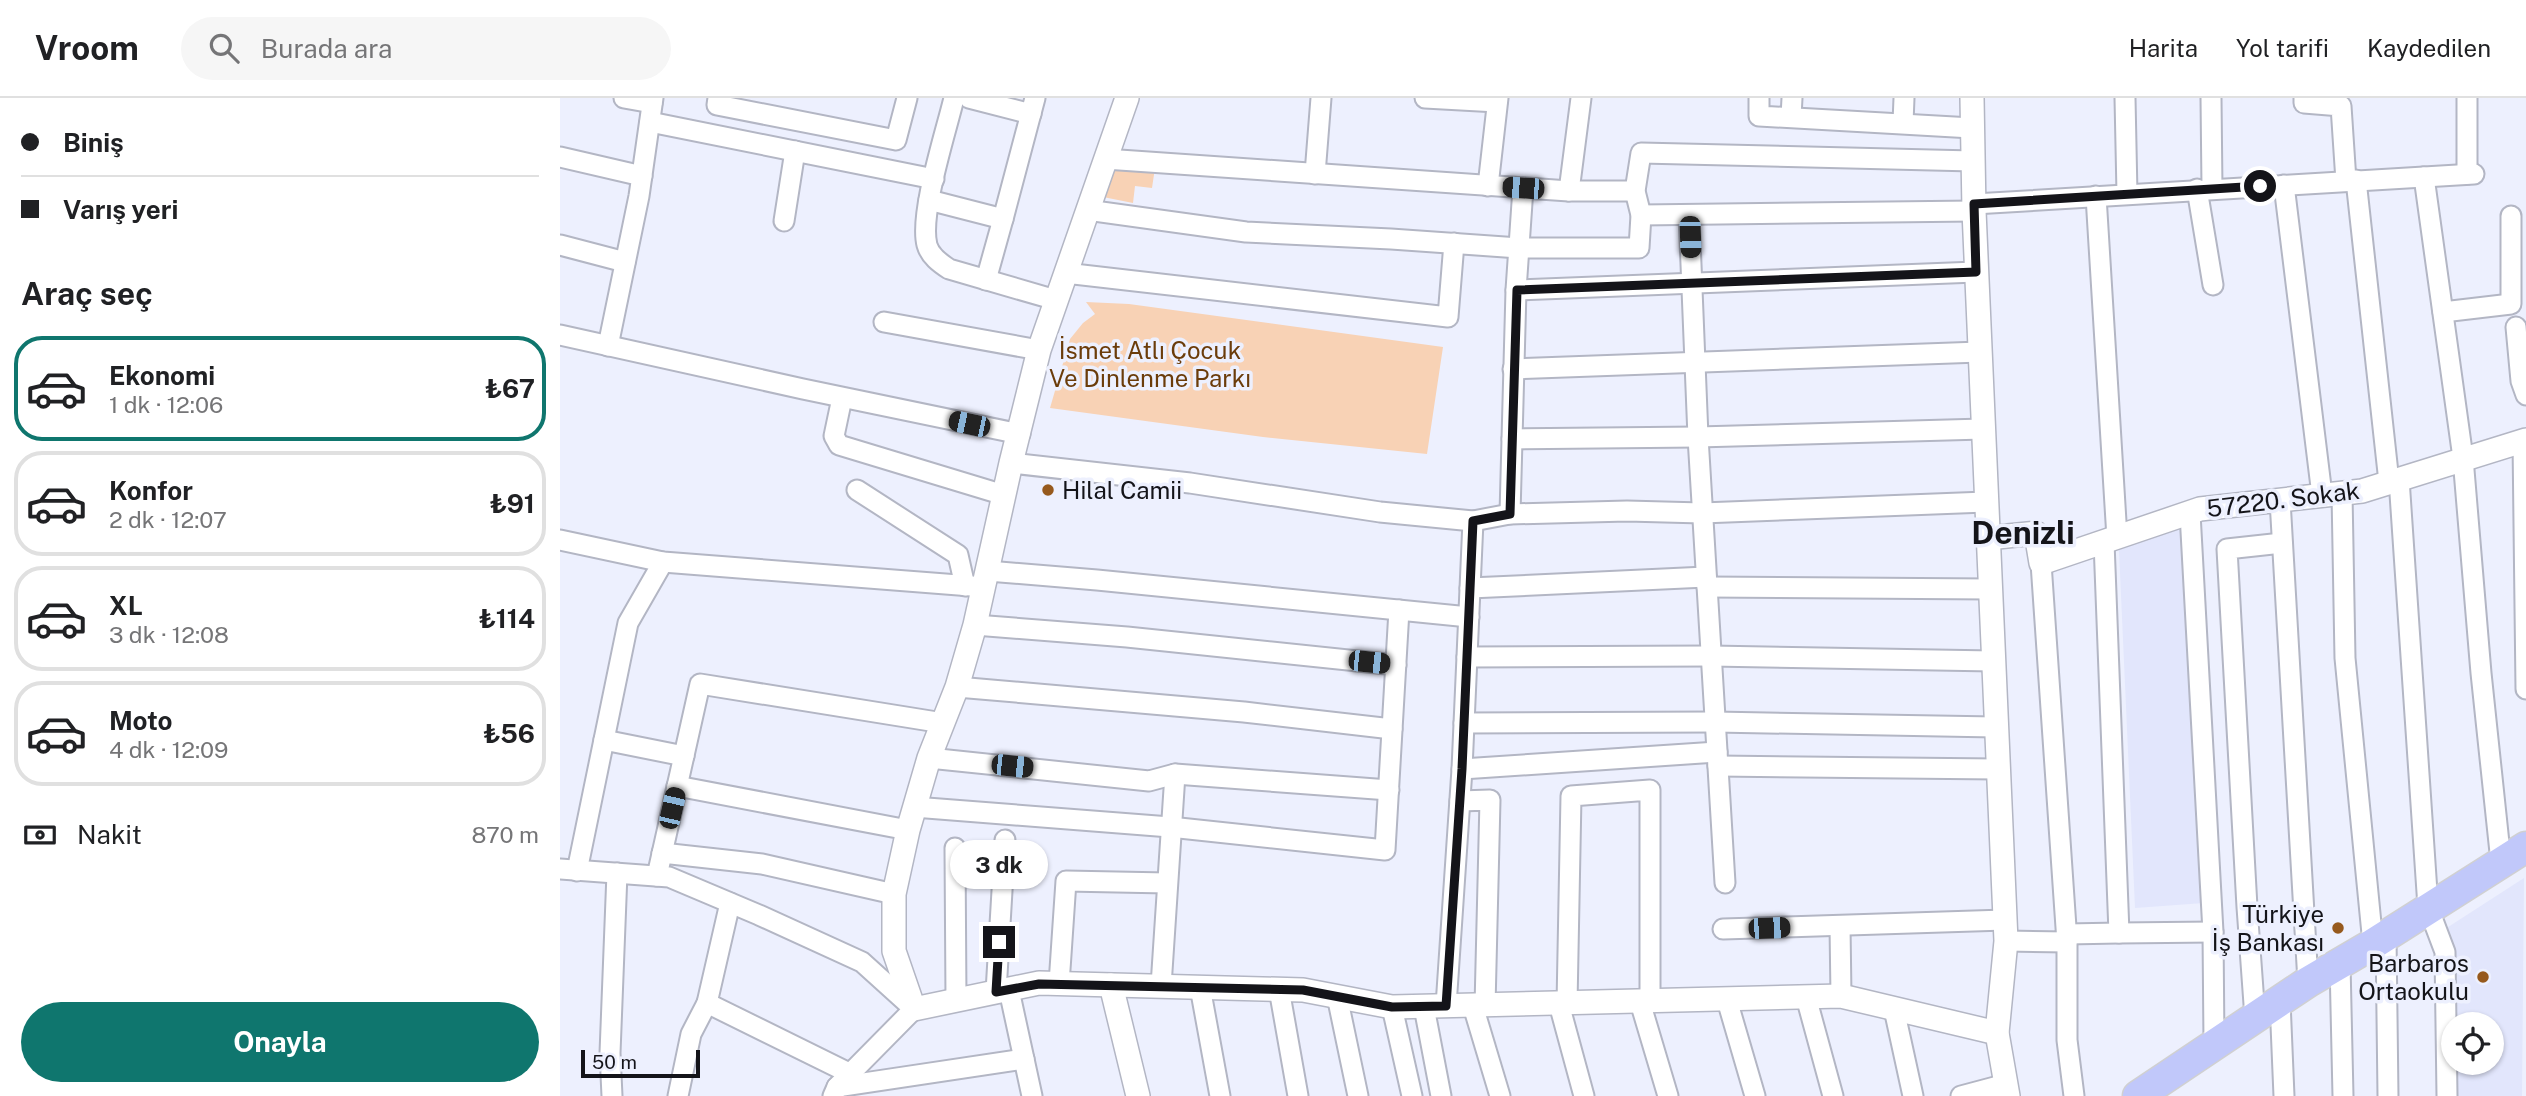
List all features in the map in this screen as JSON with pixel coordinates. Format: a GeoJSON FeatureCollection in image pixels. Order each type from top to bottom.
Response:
{"type":"FeatureCollection","features":[{"type":"Feature","properties":{"kind":"main road"},"geometry":{"type":"LineString","coordinates":[[2138,1096],[2280,1000],[2514,854]]}},
{"type":"Feature","properties":{"kind":"street"},"geometry":{"type":"LineString","coordinates":[[624,98],[795,151],[934,179]]}},
{"type":"Feature","properties":{"kind":"street"},"geometry":{"type":"LineString","coordinates":[[718,98],[717,105],[896,140],[906,98]]}},
{"type":"Feature","properties":{"kind":"street"},"geometry":{"type":"LineString","coordinates":[[954,98],[929,200],[927,246],[935,259],[949,269],[1056,300]]}},
{"type":"Feature","properties":{"kind":"street"},"geometry":{"type":"LineString","coordinates":[[969,98],[1033,106],[986,280]]}},
{"type":"Feature","properties":{"kind":"street"},"geometry":{"type":"LineString","coordinates":[[914,1009],[894,951],[894,894],[908,830],[929,758],[957,687],[975,625],[979,581],[1004,495],[1040,349],[1127,98]]}},
{"type":"Feature","properties":{"kind":"street"},"geometry":{"type":"LineString","coordinates":[[1315,174],[1321,98]]}},
{"type":"Feature","properties":{"kind":"street"},"geometry":{"type":"LineString","coordinates":[[1425,98],[1497,100],[1488,186]]}},
{"type":"Feature","properties":{"kind":"street"},"geometry":{"type":"LineString","coordinates":[[1569,191],[1581,98]]}},
{"type":"Feature","properties":{"kind":"street"},"geometry":{"type":"LineString","coordinates":[[1759,98],[1759,116],[1791,108],[1903,123],[1972,128]]}},
{"type":"Feature","properties":{"kind":"street"},"geometry":{"type":"LineString","coordinates":[[1903,123],[1904,98]]}},
{"type":"Feature","properties":{"kind":"street"},"geometry":{"type":"LineString","coordinates":[[1961,1096],[2007,1090],[1997,1033],[2005,931],[1976,272],[1972,98]]}},
{"type":"Feature","properties":{"kind":"street"},"geometry":{"type":"LineString","coordinates":[[2125,98],[2127,194]]}},
{"type":"Feature","properties":{"kind":"street"},"geometry":{"type":"LineString","coordinates":[[2211,98],[2204,189],[2213,285]]}},
{"type":"Feature","properties":{"kind":"street"},"geometry":{"type":"LineString","coordinates":[[2304,98],[2304,103],[2341,106],[2394,480],[2428,907],[2445,952],[2447,1096]]}},
{"type":"Feature","properties":{"kind":"street"},"geometry":{"type":"LineString","coordinates":[[1641,215],[1974,208],[2096,196],[2471,174],[2467,98]]}},
{"type":"Feature","properties":{"kind":"street"},"geometry":{"type":"LineString","coordinates":[[608,345],[642,176],[652,107]]}},
{"type":"Feature","properties":{"kind":"street"},"geometry":{"type":"LineString","coordinates":[[784,221],[795,151]]}},
{"type":"Feature","properties":{"kind":"street"},"geometry":{"type":"LineString","coordinates":[[1087,210],[1246,232],[1519,248],[1639,248],[1641,215],[1635,191],[1641,153],[1973,161]]}},
{"type":"Feature","properties":{"kind":"street"},"geometry":{"type":"LineString","coordinates":[[560,157],[642,176]]}},
{"type":"Feature","properties":{"kind":"street"},"geometry":{"type":"LineString","coordinates":[[1105,159],[1569,191],[1635,191]]}},
{"type":"Feature","properties":{"kind":"street"},"geometry":{"type":"LineString","coordinates":[[2424,177],[2463,458],[2480,673],[2514,854]]}},
{"type":"Feature","properties":{"kind":"street"},"geometry":{"type":"LineString","coordinates":[[2284,185],[2332,494],[2345,658],[2379,940],[2388,1096]]}},
{"type":"Feature","properties":{"kind":"street"},"geometry":{"type":"LineString","coordinates":[[1510,514],[1513,369],[1523,188]]}},
{"type":"Feature","properties":{"kind":"street"},"geometry":{"type":"LineString","coordinates":[[2096,196],[2110,540],[2119,933]]}},
{"type":"Feature","properties":{"kind":"street"},"geometry":{"type":"LineString","coordinates":[[929,200],[1003,219]]}},
{"type":"Feature","properties":{"kind":"street"},"geometry":{"type":"LineString","coordinates":[[1689,215],[1698,437],[1725,883]]}},
{"type":"Feature","properties":{"kind":"street"},"geometry":{"type":"LineString","coordinates":[[2443,312],[2511,304],[2511,216]]}},
{"type":"Feature","properties":{"kind":"street"},"geometry":{"type":"LineString","coordinates":[[1065,274],[1448,317],[1454,243]]}},
{"type":"Feature","properties":{"kind":"street"},"geometry":{"type":"LineString","coordinates":[[560,245],[625,262]]}},
{"type":"Feature","properties":{"kind":"street"},"geometry":{"type":"LineString","coordinates":[[1517,290],[1976,272]]}},
{"type":"Feature","properties":{"kind":"street"},"geometry":{"type":"LineString","coordinates":[[884,321],[1040,349]]}},
{"type":"Feature","properties":{"kind":"street"},"geometry":{"type":"LineString","coordinates":[[2516,327],[2521,381],[2526,395]]}},
{"type":"Feature","properties":{"kind":"street"},"geometry":{"type":"LineString","coordinates":[[560,334],[842,398],[1020,434]]}},
{"type":"Feature","properties":{"kind":"street"},"geometry":{"type":"LineString","coordinates":[[1513,369],[1980,352]]}},
{"type":"Feature","properties":{"kind":"street"},"geometry":{"type":"LineString","coordinates":[[842,398],[834,436],[839,445],[1004,495]]}},
{"type":"Feature","properties":{"kind":"street"},"geometry":{"type":"LineString","coordinates":[[1512,439],[1983,429]]}},
{"type":"Feature","properties":{"kind":"street"},"geometry":{"type":"LineString","coordinates":[[2524,440],[2526,689]]}},
{"type":"Feature","properties":{"kind":"street","name":"57220. Sokak"},"geometry":{"type":"LineString","coordinates":[[2041,563],[2200,509],[2362,491],[2524,440]]}},
{"type":"Feature","properties":{"kind":"street"},"geometry":{"type":"LineString","coordinates":[[1011,463],[1190,483],[1380,512],[1473,521],[1510,514],[1627,511],[1703,513],[1986,502]]}},
{"type":"Feature","properties":{"kind":"street"},"geometry":{"type":"LineString","coordinates":[[857,490],[958,555],[979,581]]}},
{"type":"Feature","properties":{"kind":"street"},"geometry":{"type":"LineString","coordinates":[[2280,500],[2308,982]]}},
{"type":"Feature","properties":{"kind":"street"},"geometry":{"type":"LineString","coordinates":[[2190,513],[2213,932],[2214,1043]]}},
{"type":"Feature","properties":{"kind":"street"},"geometry":{"type":"LineString","coordinates":[[1441,1096],[1435,1007],[1460,801],[1473,521]]}},
{"type":"Feature","properties":{"kind":"street"},"geometry":{"type":"LineString","coordinates":[[1988,538],[2036,533],[2041,563],[2067,938],[2067,1040],[2074,1096]]}},
{"type":"Feature","properties":{"kind":"street"},"geometry":{"type":"LineString","coordinates":[[560,540],[663,562],[979,581],[1469,617]]}},
{"type":"Feature","properties":{"kind":"street"},"geometry":{"type":"LineString","coordinates":[[2255,1018],[2227,549],[2282,543]]}},
{"type":"Feature","properties":{"kind":"street"},"geometry":{"type":"LineString","coordinates":[[663,562],[628,623],[604,740],[568,870],[669,877],[862,962],[914,1009]]}},
{"type":"Feature","properties":{"kind":"street"},"geometry":{"type":"LineString","coordinates":[[1470,587],[1707,582],[1990,589]]}},
{"type":"Feature","properties":{"kind":"street"},"geometry":{"type":"LineString","coordinates":[[914,807],[1170,827],[1385,850],[1399,610]]}},
{"type":"Feature","properties":{"kind":"street"},"geometry":{"type":"LineString","coordinates":[[975,625],[1127,637],[1396,665]]}},
{"type":"Feature","properties":{"kind":"street"},"geometry":{"type":"LineString","coordinates":[[1467,657],[1711,656],[1993,661]]}},
{"type":"Feature","properties":{"kind":"street"},"geometry":{"type":"LineString","coordinates":[[657,876],[699,684],[943,723]]}},
{"type":"Feature","properties":{"kind":"street"},"geometry":{"type":"LineString","coordinates":[[957,687],[1244,712],[1392,729]]}},
{"type":"Feature","properties":{"kind":"street"},"geometry":{"type":"LineString","coordinates":[[1464,723],[1715,722],[1995,727]]}},
{"type":"Feature","properties":{"kind":"street"},"geometry":{"type":"LineString","coordinates":[[604,740],[684,756]]}},
{"type":"Feature","properties":{"kind":"street"},"geometry":{"type":"LineString","coordinates":[[929,758],[1149,781],[1175,774],[1389,790]]}},
{"type":"Feature","properties":{"kind":"street"},"geometry":{"type":"LineString","coordinates":[[1462,769],[1717,759],[1997,769]]}},
{"type":"Feature","properties":{"kind":"street"},"geometry":{"type":"LineString","coordinates":[[1161,986],[1175,774]]}},
{"type":"Feature","properties":{"kind":"street"},"geometry":{"type":"LineString","coordinates":[[677,786],[908,830]]}},
{"type":"Feature","properties":{"kind":"street"},"geometry":{"type":"LineString","coordinates":[[1584,1096],[1563,1004],[1570,796],[1650,790],[1645,1002],[1668,1096]]}},
{"type":"Feature","properties":{"kind":"street"},"geometry":{"type":"LineString","coordinates":[[1460,801],[1490,800],[1479,1006],[1500,1096]]}},
{"type":"Feature","properties":{"kind":"street"},"geometry":{"type":"LineString","coordinates":[[1005,840],[1003,991],[1024,1059],[1032,1096]]}},
{"type":"Feature","properties":{"kind":"street"},"geometry":{"type":"LineString","coordinates":[[955,848],[956,1000]]}},
{"type":"Feature","properties":{"kind":"street"},"geometry":{"type":"LineString","coordinates":[[662,853],[762,864],[894,894]]}},
{"type":"Feature","properties":{"kind":"street"},"geometry":{"type":"LineString","coordinates":[[612,1096],[610,1053],[617,873]]}},
{"type":"Feature","properties":{"kind":"street"},"geometry":{"type":"LineString","coordinates":[[1059,984],[1066,881],[1167,883]]}},
{"type":"Feature","properties":{"kind":"street"},"geometry":{"type":"LineString","coordinates":[[678,1096],[691,1034],[707,1003],[730,902]]}},
{"type":"Feature","properties":{"kind":"street"},"geometry":{"type":"LineString","coordinates":[[1723,929],[1840,926],[2005,931],[2067,938],[2119,933],[2213,932]]}},
{"type":"Feature","properties":{"kind":"street"},"geometry":{"type":"LineString","coordinates":[[1840,926],[1841,996]]}},
{"type":"Feature","properties":{"kind":"street"},"geometry":{"type":"LineString","coordinates":[[2340,963],[2343,1096]]}},
{"type":"Feature","properties":{"kind":"street"},"geometry":{"type":"LineString","coordinates":[[840,1086],[914,1009],[1039,984],[1303,990],[1392,1007],[1841,996],[1997,1033]]}},
{"type":"Feature","properties":{"kind":"street"},"geometry":{"type":"LineString","coordinates":[[1111,985],[1138,1096]]}},
{"type":"Feature","properties":{"kind":"street"},"geometry":{"type":"LineString","coordinates":[[1200,987],[1220,1096]]}},
{"type":"Feature","properties":{"kind":"street"},"geometry":{"type":"LineString","coordinates":[[1279,989],[1298,1096]]}},
{"type":"Feature","properties":{"kind":"street"},"geometry":{"type":"LineString","coordinates":[[1337,996],[1358,1096]]}},
{"type":"Feature","properties":{"kind":"street"},"geometry":{"type":"LineString","coordinates":[[1806,997],[1833,1096]]}},
{"type":"Feature","properties":{"kind":"street"},"geometry":{"type":"LineString","coordinates":[[1727,1000],[1755,1096]]}},
{"type":"Feature","properties":{"kind":"street"},"geometry":{"type":"LineString","coordinates":[[2280,1000],[2284,1096]]}},
{"type":"Feature","properties":{"kind":"street"},"geometry":{"type":"LineString","coordinates":[[707,1003],[840,1086],[1024,1059]]}},
{"type":"Feature","properties":{"kind":"street"},"geometry":{"type":"LineString","coordinates":[[1392,1007],[1412,1096]]}},
{"type":"Feature","properties":{"kind":"street"},"geometry":{"type":"LineString","coordinates":[[1894,1009],[1913,1096]]}},
{"type":"Feature","properties":{"kind":"shaded area"},"geometry":{"type":"Polygon","coordinates":[[[2188,523],[2204,903],[2135,908],[2118,528],[2188,523]]]}},
{"type":"Feature","properties":{"kind":"shaded area","name":"Barbaros Ortaokulu"},"geometry":{"type":"Polygon","coordinates":[[[2524,878],[2522,1096],[2447,1096],[2446,1075],[2504,1075],[2504,1012],[2444,1012],[2442,931],[2524,878]]]}},
{"type":"Feature","properties":{"kind":"green space"},"geometry":{"type":"Polygon","coordinates":[[[1111,159],[1156,161],[1152,188],[1135,186],[1133,203],[1098,196],[1111,159]]]}},
{"type":"Feature","properties":{"kind":"green space","name":"İsmet Atlı Çocuk Ve Dinlenme Parkı"},"geometry":{"type":"Polygon","coordinates":[[[1086,302],[1129,304],[1443,347],[1427,454],[1263,437],[1050,408],[1070,339],[1083,323],[1095,314],[1086,302]]]}},
{"type":"Feature","properties":{"kind":"place","name":"Hilal Camii"},"geometry":{"type":"Point","coordinates":[1048,490]}},
{"type":"Feature","properties":{"kind":"place","name":"Türkiye İş Bankası"},"geometry":{"type":"Point","coordinates":[2338,928]}},
{"type":"Feature","properties":{"kind":"place","name":"Barbaros Ortaokulu"},"geometry":{"type":"Point","coordinates":[2483,977]}},
{"type":"Feature","properties":{"kind":"district","name":"Denizli"},"geometry":{"type":"Point","coordinates":[2023,532]}},
{"type":"Feature","properties":{"kind":"route"},"geometry":{"type":"LineString","coordinates":[[999,942],[996,992],[1039,984],[1303,990],[1392,1007],[1446,1006],[1462,769],[1473,521],[1510,514],[1517,290],[1976,272],[1974,204],[2260,186]]}}]}
